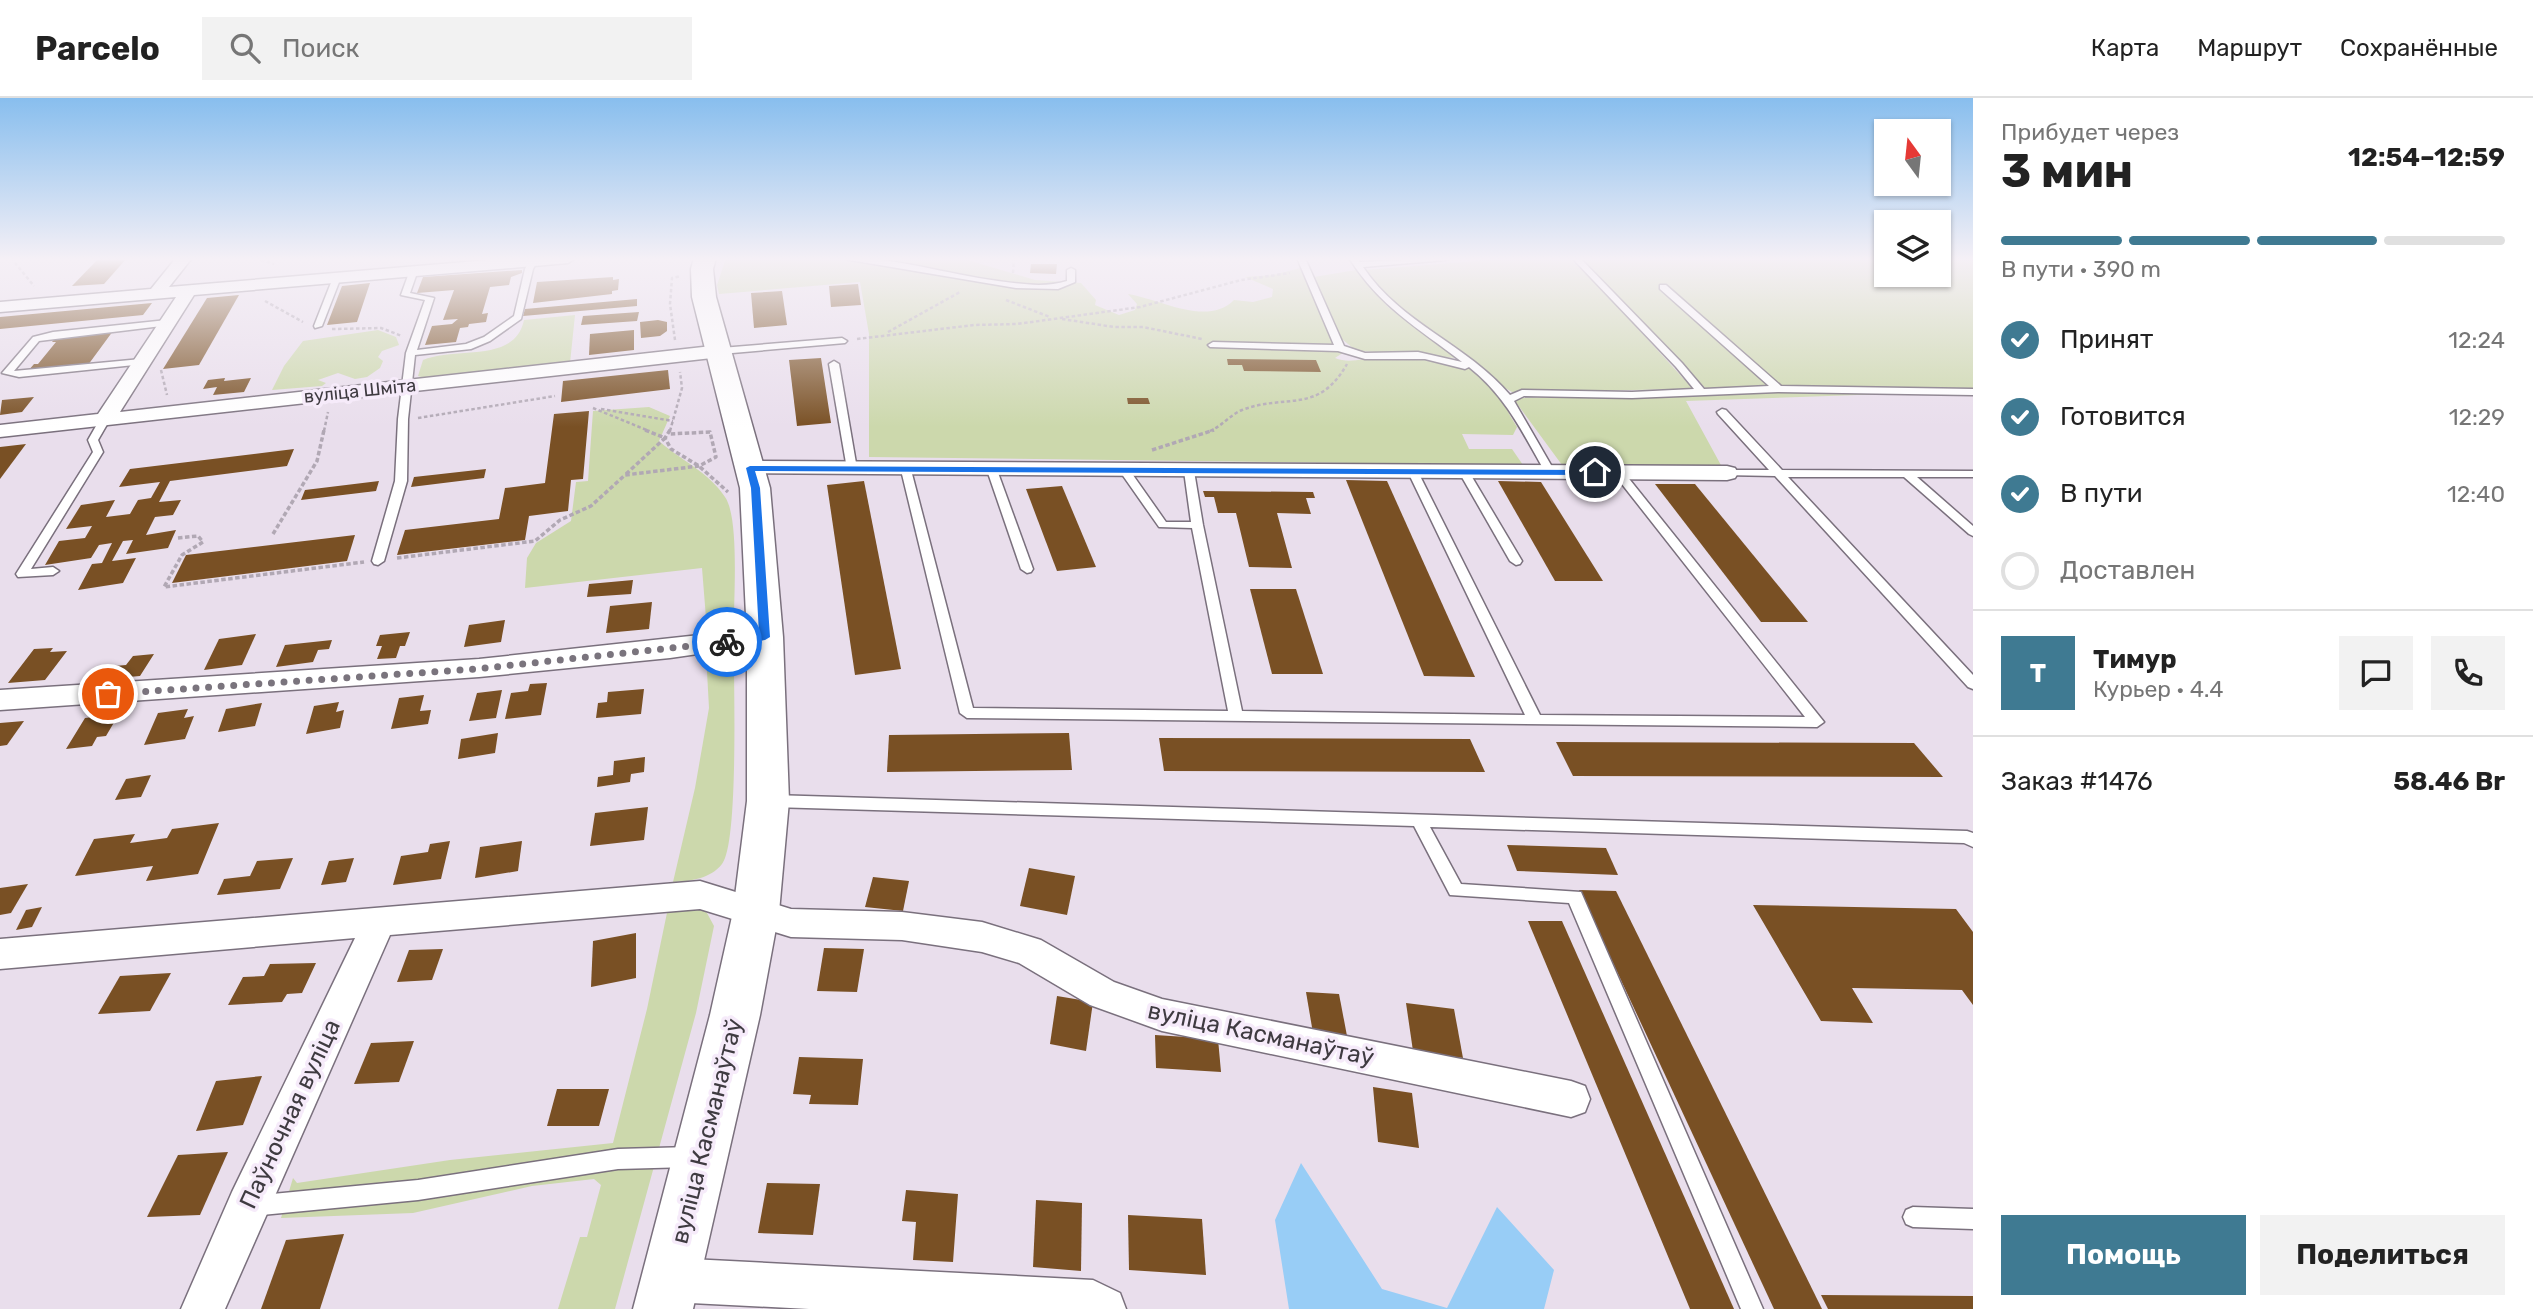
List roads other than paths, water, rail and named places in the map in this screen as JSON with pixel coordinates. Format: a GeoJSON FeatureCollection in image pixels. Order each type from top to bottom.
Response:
{"type":"FeatureCollection","features":[{"type":"Feature","properties":{"kind":"main road","name":"вуліца Касманаўтаў"},"geometry":{"type":"LineString","coordinates":[[667,1295],[702,1157],[756,912],[768,801],[765,637],[755,488],[710,315]]}},
{"type":"Feature","properties":{"kind":"street"},"geometry":{"type":"LineString","coordinates":[[104,421],[150,361],[173,315]]}},
{"type":"Feature","properties":{"kind":"street","name":"вуліца Шміта"},"geometry":{"type":"LineString","coordinates":[[0,431],[721,351]]}},
{"type":"Feature","properties":{"kind":"street"},"geometry":{"type":"LineString","coordinates":[[750,468],[1727,473]]}},
{"type":"Feature","properties":{"kind":"street"},"geometry":{"type":"LineString","coordinates":[[0,700],[476,669],[655,652],[765,637]]}},
{"type":"Feature","properties":{"kind":"street"},"geometry":{"type":"LineString","coordinates":[[0,954],[678,895],[700,895],[756,912]]}},
{"type":"Feature","properties":{"kind":"street","name":"вуліца Касманаўтаў"},"geometry":{"type":"LineString","coordinates":[[756,912],[791,923],[902,926],[982,937],[1029,951],[1103,994],[1162,1015],[1571,1099]]}},
{"type":"Feature","properties":{"kind":"street","name":"Паўночная вуліца"},"geometry":{"type":"LineString","coordinates":[[203,1309],[247,1207],[380,921]]}},
{"type":"Feature","properties":{"kind":"street"},"geometry":{"type":"LineString","coordinates":[[667,1295],[1093,1302],[1104,1309]]}},
{"type":"Feature","properties":{"kind":"lane"},"geometry":{"type":"LineString","coordinates":[[318,326],[322,315]]}},
{"type":"Feature","properties":{"kind":"lane"},"geometry":{"type":"LineString","coordinates":[[378,561],[401,481],[402,419],[411,353],[425,315]]}},
{"type":"Feature","properties":{"kind":"lane"},"geometry":{"type":"LineString","coordinates":[[411,353],[468,347],[487,339],[519,315]]}},
{"type":"Feature","properties":{"kind":"lane"},"geometry":{"type":"LineString","coordinates":[[1326,315],[1340,348]]}},
{"type":"Feature","properties":{"kind":"lane"},"geometry":{"type":"LineString","coordinates":[[1403,315],[1477,369],[1508,400],[1550,472]]}},
{"type":"Feature","properties":{"kind":"lane"},"geometry":{"type":"LineString","coordinates":[[1630,315],[1701,392]]}},
{"type":"Feature","properties":{"kind":"lane"},"geometry":{"type":"LineString","coordinates":[[1694,315],[1778,388]]}},
{"type":"Feature","properties":{"kind":"lane"},"geometry":{"type":"LineString","coordinates":[[150,361],[7,373],[36,340],[53,335],[167,323]]}},
{"type":"Feature","properties":{"kind":"lane"},"geometry":{"type":"LineString","coordinates":[[721,351],[842,341]]}},
{"type":"Feature","properties":{"kind":"lane"},"geometry":{"type":"LineString","coordinates":[[1213,345],[1340,348],[1351,353],[1428,356],[1477,369]]}},
{"type":"Feature","properties":{"kind":"lane"},"geometry":{"type":"LineString","coordinates":[[834,364],[852,469]]}},
{"type":"Feature","properties":{"kind":"lane"},"geometry":{"type":"LineString","coordinates":[[1508,400],[1522,393],[1632,395],[1778,388],[1973,392]]}},
{"type":"Feature","properties":{"kind":"lane"},"geometry":{"type":"LineString","coordinates":[[1721,412],[1973,684]]}},
{"type":"Feature","properties":{"kind":"lane"},"geometry":{"type":"LineString","coordinates":[[53,571],[22,574],[98,452],[93,440],[104,421]]}},
{"type":"Feature","properties":{"kind":"lane"},"geometry":{"type":"LineString","coordinates":[[906,470],[967,713],[1817,722],[1618,472]]}},
{"type":"Feature","properties":{"kind":"lane"},"geometry":{"type":"LineString","coordinates":[[992,470],[1027,569]]}},
{"type":"Feature","properties":{"kind":"lane"},"geometry":{"type":"LineString","coordinates":[[1124,470],[1163,525],[1197,525]]}},
{"type":"Feature","properties":{"kind":"lane"},"geometry":{"type":"LineString","coordinates":[[1189,471],[1197,525],[1236,716]]}},
{"type":"Feature","properties":{"kind":"lane"},"geometry":{"type":"LineString","coordinates":[[1413,472],[1535,720]]}},
{"type":"Feature","properties":{"kind":"lane"},"geometry":{"type":"LineString","coordinates":[[1464,472],[1516,561]]}},
{"type":"Feature","properties":{"kind":"lane"},"geometry":{"type":"LineString","coordinates":[[1727,473],[1973,474]]}},
{"type":"Feature","properties":{"kind":"lane"},"geometry":{"type":"LineString","coordinates":[[1907,474],[1973,532]]}},
{"type":"Feature","properties":{"kind":"lane"},"geometry":{"type":"LineString","coordinates":[[768,801],[1966,837],[1973,841]]}},
{"type":"Feature","properties":{"kind":"lane"},"geometry":{"type":"LineString","coordinates":[[1418,820],[1456,890],[1575,897],[1752,1309]]}},
{"type":"Feature","properties":{"kind":"lane"},"geometry":{"type":"LineString","coordinates":[[247,1207],[418,1190],[618,1159],[702,1157]]}},
{"type":"Feature","properties":{"kind":"lane"},"geometry":{"type":"LineString","coordinates":[[1913,1217],[1973,1219]]}},
{"type":"Feature","properties":{"kind":"water"},"geometry":{"type":"Polygon","coordinates":[[[1301,1163],[1382,1289],[1447,1308],[1497,1207],[1554,1270],[1544,1309],[1289,1309],[1275,1220],[1301,1163]]]}}]}
